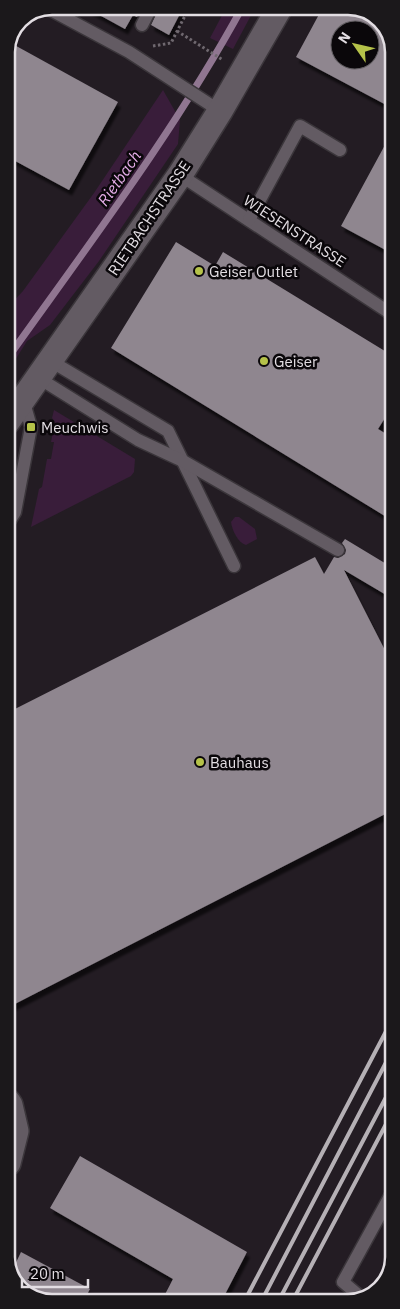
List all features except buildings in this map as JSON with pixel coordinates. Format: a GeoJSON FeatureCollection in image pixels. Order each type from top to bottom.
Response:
{"type":"FeatureCollection","features":[{"type":"Feature","properties":{"kind":"street","name":"RIETBACHSTRASSE"},"geometry":{"type":"LineString","coordinates":[[15,410],[180,175],[211,106],[274,15]]}},
{"type":"Feature","properties":{"kind":"lane"},"geometry":{"type":"LineString","coordinates":[[60,15],[141,60],[211,106]]}},
{"type":"Feature","properties":{"kind":"lane"},"geometry":{"type":"LineString","coordinates":[[142,25],[147,15]]}},
{"type":"Feature","properties":{"kind":"lane"},"geometry":{"type":"LineString","coordinates":[[248,220],[300,126],[340,150]]}},
{"type":"Feature","properties":{"kind":"lane","name":"WIESENSTRASSE"},"geometry":{"type":"LineString","coordinates":[[180,175],[385,310]]}},
{"type":"Feature","properties":{"kind":"lane"},"geometry":{"type":"LineString","coordinates":[[43,368],[138,440],[182,461],[338,550]]}},
{"type":"Feature","properties":{"kind":"lane"},"geometry":{"type":"LineString","coordinates":[[43,368],[168,431],[234,566]]}},
{"type":"Feature","properties":{"kind":"lane"},"geometry":{"type":"LineString","coordinates":[[15,512],[31,427],[23,399]]}},
{"type":"Feature","properties":{"kind":"lane"},"geometry":{"type":"LineString","coordinates":[[356,1293],[343,1282],[385,1205]]}},
{"type":"Feature","properties":{"kind":"path"},"geometry":{"type":"LineString","coordinates":[[141,60],[149,47],[170,43],[185,15]]}},
{"type":"Feature","properties":{"kind":"path"},"geometry":{"type":"LineString","coordinates":[[177,31],[223,59]]}},
{"type":"Feature","properties":{"kind":"shaded area"},"geometry":{"type":"Polygon","coordinates":[[[222,15],[251,15],[233,49],[210,38],[222,15]]]}},
{"type":"Feature","properties":{"kind":"shaded area"},"geometry":{"type":"Polygon","coordinates":[[[163,90],[180,120],[178,144],[99,261],[50,325],[27,341],[15,360],[15,300],[94,193],[163,90]]]}},
{"type":"Feature","properties":{"kind":"shaded area"},"geometry":{"type":"Polygon","coordinates":[[[54,410],[135,459],[134,472],[131,476],[31,527],[39,489],[42,487],[47,459],[51,459],[54,442],[51,442],[55,422],[52,418],[54,410]]]}},
{"type":"Feature","properties":{"kind":"shaded area"},"geometry":{"type":"Polygon","coordinates":[[[235,517],[239,517],[255,529],[257,539],[246,545],[240,542],[231,522],[235,517]]]}},
{"type":"Feature","properties":{"kind":"waterway","name":"Rietbach"},"geometry":{"type":"LineString","coordinates":[[15,348],[100,230],[160,142],[189,98],[238,15]]}},
{"type":"Feature","properties":{"kind":"railway"},"geometry":{"type":"LineString","coordinates":[[248,1294],[385,1033]]}},
{"type":"Feature","properties":{"kind":"railway"},"geometry":{"type":"LineString","coordinates":[[265,1294],[385,1064]]}},
{"type":"Feature","properties":{"kind":"railway"},"geometry":{"type":"LineString","coordinates":[[282,1294],[385,1099]]}},
{"type":"Feature","properties":{"kind":"railway"},"geometry":{"type":"LineString","coordinates":[[296,1294],[385,1126]]}},
{"type":"Feature","properties":{"kind":"place","name":"Geiser Outlet"},"geometry":{"type":"Point","coordinates":[199,271]}},
{"type":"Feature","properties":{"kind":"place","name":"Geiser"},"geometry":{"type":"Point","coordinates":[264,361]}},
{"type":"Feature","properties":{"kind":"place","name":"Meuchwis"},"geometry":{"type":"Point","coordinates":[31,427]}},
{"type":"Feature","properties":{"kind":"place","name":"Bauhaus"},"geometry":{"type":"Point","coordinates":[200,762]}}]}
